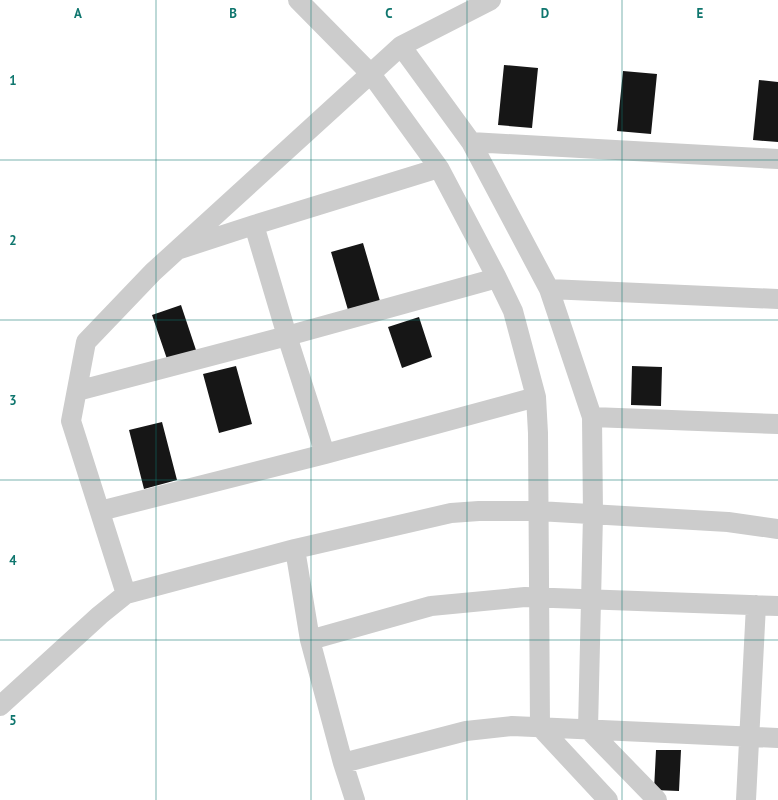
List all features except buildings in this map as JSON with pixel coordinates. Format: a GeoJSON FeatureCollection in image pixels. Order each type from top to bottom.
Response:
{"type":"FeatureCollection","features":[{"type":"Feature","properties":{"kind":"street"},"geometry":{"type":"LineString","coordinates":[[298,0],[371,74],[439,168],[513,311],[536,397],[538,433],[540,727],[608,800]]}},
{"type":"Feature","properties":{"kind":"street"},"geometry":{"type":"LineString","coordinates":[[126,594],[71,421],[86,342],[153,272],[401,46],[491,0]]}},
{"type":"Feature","properties":{"kind":"street"},"geometry":{"type":"LineString","coordinates":[[401,46],[471,142],[549,289],[592,417],[592,515],[588,729],[657,800]]}},
{"type":"Feature","properties":{"kind":"street"},"geometry":{"type":"LineString","coordinates":[[471,142],[778,159]]}},
{"type":"Feature","properties":{"kind":"street"},"geometry":{"type":"LineString","coordinates":[[178,250],[439,168]]}},
{"type":"Feature","properties":{"kind":"street"},"geometry":{"type":"LineString","coordinates":[[254,225],[287,336],[325,454]]}},
{"type":"Feature","properties":{"kind":"street"},"geometry":{"type":"LineString","coordinates":[[77,392],[497,278]]}},
{"type":"Feature","properties":{"kind":"street"},"geometry":{"type":"LineString","coordinates":[[549,289],[778,299]]}},
{"type":"Feature","properties":{"kind":"street"},"geometry":{"type":"LineString","coordinates":[[100,511],[325,454],[536,397]]}},
{"type":"Feature","properties":{"kind":"street"},"geometry":{"type":"LineString","coordinates":[[592,417],[778,424]]}},
{"type":"Feature","properties":{"kind":"street"},"geometry":{"type":"LineString","coordinates":[[0,706],[126,594],[295,549],[451,513],[479,511],[538,511],[728,522],[778,530]]}},
{"type":"Feature","properties":{"kind":"street"},"geometry":{"type":"LineString","coordinates":[[295,549],[310,640],[343,763],[355,800]]}},
{"type":"Feature","properties":{"kind":"street"},"geometry":{"type":"LineString","coordinates":[[310,640],[431,606],[525,597],[778,606]]}},
{"type":"Feature","properties":{"kind":"street"},"geometry":{"type":"LineString","coordinates":[[746,800],[756,605]]}},
{"type":"Feature","properties":{"kind":"street"},"geometry":{"type":"LineString","coordinates":[[343,763],[466,730],[512,726],[778,738]]}}]}
